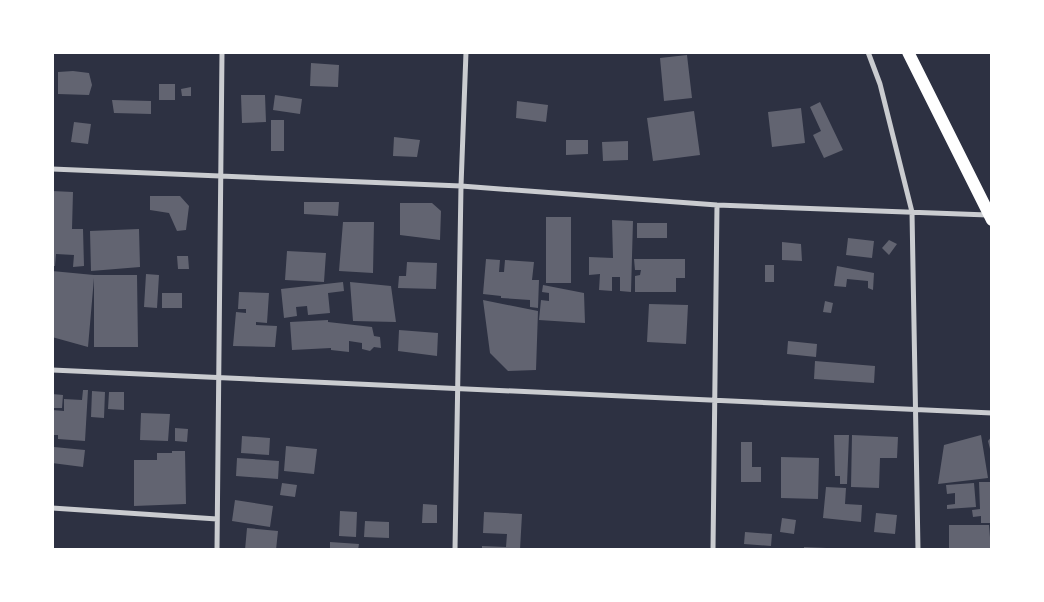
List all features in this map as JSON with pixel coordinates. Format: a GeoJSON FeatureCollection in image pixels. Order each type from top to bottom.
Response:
{"type":"FeatureCollection","features":[{"type":"Feature","properties":{"kind":"main road"},"geometry":{"type":"LineString","coordinates":[[908,52],[991,217]]}},
{"type":"Feature","properties":{"kind":"street"},"geometry":{"type":"LineString","coordinates":[[217,550],[222,52]]}},
{"type":"Feature","properties":{"kind":"street"},"geometry":{"type":"LineString","coordinates":[[455,550],[461,186],[466,52]]}},
{"type":"Feature","properties":{"kind":"street"},"geometry":{"type":"LineString","coordinates":[[868,52],[880,84],[912,212],[918,550]]}},
{"type":"Feature","properties":{"kind":"street"},"geometry":{"type":"LineString","coordinates":[[52,169],[461,186],[717,204],[991,217]]}},
{"type":"Feature","properties":{"kind":"street"},"geometry":{"type":"LineString","coordinates":[[713,550],[717,204]]}},
{"type":"Feature","properties":{"kind":"street"},"geometry":{"type":"LineString","coordinates":[[52,370],[992,413]]}},
{"type":"Feature","properties":{"kind":"street"},"geometry":{"type":"LineString","coordinates":[[52,508],[217,519]]}},
{"type":"Feature","properties":{"kind":"building"},"geometry":{"type":"Polygon","coordinates":[[[687,55],[692,98],[664,101],[660,58],[687,55]]]}},
{"type":"Feature","properties":{"kind":"building"},"geometry":{"type":"Polygon","coordinates":[[[311,63],[339,65],[338,87],[310,86],[311,63]]]}},
{"type":"Feature","properties":{"kind":"building"},"geometry":{"type":"Polygon","coordinates":[[[58,72],[89,73],[92,85],[89,95],[58,94],[58,72]]]}},
{"type":"Feature","properties":{"kind":"building"},"geometry":{"type":"Polygon","coordinates":[[[159,84],[175,84],[175,100],[159,100],[159,84]]]}},
{"type":"Feature","properties":{"kind":"building"},"geometry":{"type":"Polygon","coordinates":[[[191,87],[191,96],[182,96],[181,89],[191,87]]]}},
{"type":"Feature","properties":{"kind":"building"},"geometry":{"type":"Polygon","coordinates":[[[241,95],[265,95],[266,122],[242,123],[241,95]]]}},
{"type":"Feature","properties":{"kind":"building"},"geometry":{"type":"Polygon","coordinates":[[[275,95],[302,99],[300,114],[273,110],[275,95]]]}},
{"type":"Feature","properties":{"kind":"building"},"geometry":{"type":"Polygon","coordinates":[[[112,100],[151,101],[151,114],[114,113],[112,100]]]}},
{"type":"Feature","properties":{"kind":"building"},"geometry":{"type":"Polygon","coordinates":[[[517,101],[548,105],[546,122],[516,118],[517,101]]]}},
{"type":"Feature","properties":{"kind":"building"},"geometry":{"type":"Polygon","coordinates":[[[820,102],[843,150],[824,158],[813,135],[821,131],[810,107],[820,102]]]}},
{"type":"Feature","properties":{"kind":"building"},"geometry":{"type":"Polygon","coordinates":[[[801,108],[805,143],[772,147],[768,112],[801,108]]]}},
{"type":"Feature","properties":{"kind":"building"},"geometry":{"type":"Polygon","coordinates":[[[694,111],[700,155],[653,161],[647,118],[694,111]]]}},
{"type":"Feature","properties":{"kind":"building"},"geometry":{"type":"Polygon","coordinates":[[[271,120],[284,120],[284,151],[271,151],[271,120]]]}},
{"type":"Feature","properties":{"kind":"building"},"geometry":{"type":"Polygon","coordinates":[[[74,122],[91,124],[88,144],[71,142],[74,122]]]}},
{"type":"Feature","properties":{"kind":"building"},"geometry":{"type":"Polygon","coordinates":[[[394,137],[420,140],[417,157],[393,156],[394,137]]]}},
{"type":"Feature","properties":{"kind":"building"},"geometry":{"type":"Polygon","coordinates":[[[566,140],[588,140],[588,154],[566,155],[566,140]]]}},
{"type":"Feature","properties":{"kind":"building"},"geometry":{"type":"Polygon","coordinates":[[[628,141],[628,160],[603,161],[602,142],[628,141]]]}},
{"type":"Feature","properties":{"kind":"building"},"geometry":{"type":"Polygon","coordinates":[[[52,191],[73,192],[72,229],[83,229],[84,266],[73,267],[74,255],[56,254],[55,266],[52,266],[52,191]]]}},
{"type":"Feature","properties":{"kind":"building"},"geometry":{"type":"Polygon","coordinates":[[[150,196],[180,196],[189,206],[186,230],[177,231],[169,213],[150,210],[150,196]]]}},
{"type":"Feature","properties":{"kind":"building"},"geometry":{"type":"Polygon","coordinates":[[[304,202],[339,202],[338,216],[304,214],[304,202]]]}},
{"type":"Feature","properties":{"kind":"building"},"geometry":{"type":"Polygon","coordinates":[[[400,203],[432,203],[441,211],[440,240],[400,235],[400,203]]]}},
{"type":"Feature","properties":{"kind":"building"},"geometry":{"type":"Polygon","coordinates":[[[546,217],[571,217],[571,283],[546,283],[546,217]]]}},
{"type":"Feature","properties":{"kind":"building"},"geometry":{"type":"Polygon","coordinates":[[[612,220],[633,221],[631,292],[620,291],[620,277],[612,277],[612,291],[599,290],[600,274],[589,275],[589,257],[613,258],[612,220]]]}},
{"type":"Feature","properties":{"kind":"building"},"geometry":{"type":"Polygon","coordinates":[[[343,222],[374,222],[373,273],[339,271],[343,222]]]}},
{"type":"Feature","properties":{"kind":"building"},"geometry":{"type":"Polygon","coordinates":[[[637,223],[667,223],[667,238],[637,238],[637,223]]]}},
{"type":"Feature","properties":{"kind":"building"},"geometry":{"type":"Polygon","coordinates":[[[139,229],[140,267],[91,271],[90,231],[139,229]]]}},
{"type":"Feature","properties":{"kind":"building"},"geometry":{"type":"Polygon","coordinates":[[[848,238],[874,241],[872,258],[846,255],[848,238]]]}},
{"type":"Feature","properties":{"kind":"building"},"geometry":{"type":"Polygon","coordinates":[[[889,240],[897,244],[889,255],[882,248],[889,240]]]}},
{"type":"Feature","properties":{"kind":"building"},"geometry":{"type":"Polygon","coordinates":[[[782,242],[801,244],[802,261],[782,260],[782,242]]]}},
{"type":"Feature","properties":{"kind":"building"},"geometry":{"type":"Polygon","coordinates":[[[287,251],[326,253],[324,282],[285,280],[287,251]]]}},
{"type":"Feature","properties":{"kind":"building"},"geometry":{"type":"Polygon","coordinates":[[[177,256],[188,256],[189,269],[178,269],[177,256]]]}},
{"type":"Feature","properties":{"kind":"building"},"geometry":{"type":"Polygon","coordinates":[[[486,259],[500,260],[499,272],[504,272],[505,260],[534,262],[532,280],[539,280],[538,308],[530,307],[530,300],[501,298],[501,296],[483,294],[486,259]]]}},
{"type":"Feature","properties":{"kind":"building"},"geometry":{"type":"Polygon","coordinates":[[[634,259],[685,259],[685,278],[676,278],[676,292],[635,292],[635,276],[640,275],[641,270],[635,270],[634,259]]]}},
{"type":"Feature","properties":{"kind":"building"},"geometry":{"type":"Polygon","coordinates":[[[407,262],[437,263],[436,289],[398,288],[399,276],[406,276],[407,262]]]}},
{"type":"Feature","properties":{"kind":"building"},"geometry":{"type":"Polygon","coordinates":[[[765,265],[774,265],[774,282],[765,282],[765,265]]]}},
{"type":"Feature","properties":{"kind":"building"},"geometry":{"type":"Polygon","coordinates":[[[837,266],[874,273],[873,290],[868,288],[868,281],[847,279],[846,287],[834,286],[837,266]]]}},
{"type":"Feature","properties":{"kind":"building"},"geometry":{"type":"Polygon","coordinates":[[[52,271],[94,275],[137,275],[138,347],[94,347],[94,278],[88,347],[52,337],[52,271]]]}},
{"type":"Feature","properties":{"kind":"building"},"geometry":{"type":"Polygon","coordinates":[[[146,274],[159,275],[157,308],[144,307],[146,274]]]}},
{"type":"Feature","properties":{"kind":"building"},"geometry":{"type":"Polygon","coordinates":[[[343,282],[344,291],[328,293],[330,313],[308,315],[307,306],[296,307],[297,316],[284,318],[281,289],[343,282]]]}},
{"type":"Feature","properties":{"kind":"building"},"geometry":{"type":"Polygon","coordinates":[[[350,282],[391,286],[396,322],[353,321],[350,282]]]}},
{"type":"Feature","properties":{"kind":"building"},"geometry":{"type":"Polygon","coordinates":[[[543,285],[584,293],[585,323],[539,320],[541,300],[549,301],[549,293],[542,292],[543,285]]]}},
{"type":"Feature","properties":{"kind":"building"},"geometry":{"type":"Polygon","coordinates":[[[239,292],[269,293],[267,323],[256,322],[256,325],[277,326],[275,347],[233,346],[236,312],[246,313],[246,309],[238,309],[239,292]]]}},
{"type":"Feature","properties":{"kind":"building"},"geometry":{"type":"Polygon","coordinates":[[[162,293],[182,293],[182,308],[162,308],[162,293]]]}},
{"type":"Feature","properties":{"kind":"building"},"geometry":{"type":"Polygon","coordinates":[[[483,300],[538,311],[536,370],[508,371],[490,353],[483,300]]]}},
{"type":"Feature","properties":{"kind":"building"},"geometry":{"type":"Polygon","coordinates":[[[825,301],[833,303],[831,313],[823,312],[825,301]]]}},
{"type":"Feature","properties":{"kind":"building"},"geometry":{"type":"Polygon","coordinates":[[[649,304],[688,305],[686,344],[647,342],[649,304]]]}},
{"type":"Feature","properties":{"kind":"building"},"geometry":{"type":"Polygon","coordinates":[[[328,320],[328,322],[372,327],[374,336],[380,337],[381,348],[374,347],[370,351],[362,349],[362,343],[349,341],[349,352],[331,350],[331,348],[292,350],[290,322],[328,320]]]}},
{"type":"Feature","properties":{"kind":"building"},"geometry":{"type":"Polygon","coordinates":[[[399,330],[438,333],[437,356],[398,351],[399,330]]]}},
{"type":"Feature","properties":{"kind":"building"},"geometry":{"type":"Polygon","coordinates":[[[788,341],[817,344],[816,357],[787,354],[788,341]]]}},
{"type":"Feature","properties":{"kind":"building"},"geometry":{"type":"Polygon","coordinates":[[[815,361],[875,366],[874,383],[814,379],[815,361]]]}},
{"type":"Feature","properties":{"kind":"building"},"geometry":{"type":"Polygon","coordinates":[[[83,390],[88,390],[85,441],[58,439],[58,435],[52,435],[52,410],[64,411],[64,399],[82,400],[83,390]]]}},
{"type":"Feature","properties":{"kind":"building"},"geometry":{"type":"Polygon","coordinates":[[[92,391],[105,392],[104,418],[91,417],[92,391]]]}},
{"type":"Feature","properties":{"kind":"building"},"geometry":{"type":"Polygon","coordinates":[[[109,392],[124,392],[124,410],[108,409],[109,392]]]}},
{"type":"Feature","properties":{"kind":"building"},"geometry":{"type":"Polygon","coordinates":[[[52,394],[63,395],[62,408],[52,408],[52,394]]]}},
{"type":"Feature","properties":{"kind":"building"},"geometry":{"type":"Polygon","coordinates":[[[141,413],[170,414],[168,441],[140,440],[141,413]]]}},
{"type":"Feature","properties":{"kind":"building"},"geometry":{"type":"Polygon","coordinates":[[[175,428],[188,429],[187,442],[175,441],[175,428]]]}},
{"type":"Feature","properties":{"kind":"building"},"geometry":{"type":"Polygon","coordinates":[[[834,435],[849,435],[847,484],[840,484],[840,476],[835,476],[834,435]]]}},
{"type":"Feature","properties":{"kind":"building"},"geometry":{"type":"Polygon","coordinates":[[[852,435],[898,437],[897,458],[880,458],[879,488],[851,487],[852,435]]]}},
{"type":"Feature","properties":{"kind":"building"},"geometry":{"type":"Polygon","coordinates":[[[981,435],[988,478],[938,484],[944,445],[981,435]]]}},
{"type":"Feature","properties":{"kind":"building"},"geometry":{"type":"Polygon","coordinates":[[[242,436],[270,438],[269,455],[241,453],[242,436]]]}},
{"type":"Feature","properties":{"kind":"building"},"geometry":{"type":"Polygon","coordinates":[[[992,436],[992,453],[991,453],[988,441],[992,436]]]}},
{"type":"Feature","properties":{"kind":"building"},"geometry":{"type":"Polygon","coordinates":[[[741,442],[752,442],[752,467],[761,467],[761,482],[741,482],[741,442]]]}},
{"type":"Feature","properties":{"kind":"building"},"geometry":{"type":"Polygon","coordinates":[[[286,446],[317,449],[314,474],[284,471],[286,446]]]}},
{"type":"Feature","properties":{"kind":"building"},"geometry":{"type":"Polygon","coordinates":[[[54,447],[85,450],[83,467],[52,463],[54,447]]]}},
{"type":"Feature","properties":{"kind":"building"},"geometry":{"type":"Polygon","coordinates":[[[172,451],[185,451],[186,504],[134,506],[134,460],[157,460],[157,453],[172,453],[172,451]]]}},
{"type":"Feature","properties":{"kind":"building"},"geometry":{"type":"Polygon","coordinates":[[[781,457],[819,458],[818,499],[781,498],[781,457]]]}},
{"type":"Feature","properties":{"kind":"building"},"geometry":{"type":"Polygon","coordinates":[[[237,458],[279,461],[278,479],[236,476],[237,458]]]}},
{"type":"Feature","properties":{"kind":"building"},"geometry":{"type":"Polygon","coordinates":[[[979,482],[991,482],[992,523],[981,523],[981,516],[973,517],[972,510],[980,509],[979,482]]]}},
{"type":"Feature","properties":{"kind":"building"},"geometry":{"type":"Polygon","coordinates":[[[282,483],[297,485],[295,497],[280,495],[282,483]]]}},
{"type":"Feature","properties":{"kind":"building"},"geometry":{"type":"Polygon","coordinates":[[[974,483],[976,507],[947,509],[947,505],[955,504],[955,493],[947,494],[946,485],[974,483]]]}},
{"type":"Feature","properties":{"kind":"building"},"geometry":{"type":"Polygon","coordinates":[[[826,487],[846,488],[845,504],[862,505],[861,522],[823,518],[826,487]]]}},
{"type":"Feature","properties":{"kind":"building"},"geometry":{"type":"Polygon","coordinates":[[[235,500],[273,506],[270,527],[232,521],[235,500]]]}},
{"type":"Feature","properties":{"kind":"building"},"geometry":{"type":"Polygon","coordinates":[[[423,504],[437,505],[437,523],[422,523],[423,504]]]}},
{"type":"Feature","properties":{"kind":"building"},"geometry":{"type":"Polygon","coordinates":[[[340,511],[357,512],[356,537],[339,536],[340,511]]]}},
{"type":"Feature","properties":{"kind":"building"},"geometry":{"type":"Polygon","coordinates":[[[484,512],[522,514],[520,550],[482,550],[482,546],[506,547],[507,534],[483,533],[484,512]]]}},
{"type":"Feature","properties":{"kind":"building"},"geometry":{"type":"Polygon","coordinates":[[[876,513],[897,515],[895,534],[874,532],[876,513]]]}},
{"type":"Feature","properties":{"kind":"building"},"geometry":{"type":"Polygon","coordinates":[[[782,518],[796,520],[794,534],[780,532],[782,518]]]}},
{"type":"Feature","properties":{"kind":"building"},"geometry":{"type":"Polygon","coordinates":[[[365,521],[389,522],[389,538],[364,537],[365,521]]]}},
{"type":"Feature","properties":{"kind":"building"},"geometry":{"type":"Polygon","coordinates":[[[949,525],[989,525],[991,550],[949,550],[949,525]]]}},
{"type":"Feature","properties":{"kind":"building"},"geometry":{"type":"Polygon","coordinates":[[[247,528],[278,531],[276,550],[245,550],[247,528]]]}},
{"type":"Feature","properties":{"kind":"building"},"geometry":{"type":"Polygon","coordinates":[[[745,532],[772,534],[771,546],[744,544],[745,532]]]}},
{"type":"Feature","properties":{"kind":"building"},"geometry":{"type":"Polygon","coordinates":[[[330,542],[359,544],[358,550],[330,549],[330,542]]]}},
{"type":"Feature","properties":{"kind":"building"},"geometry":{"type":"Polygon","coordinates":[[[804,547],[827,548],[827,550],[804,550],[804,547]]]}}]}
